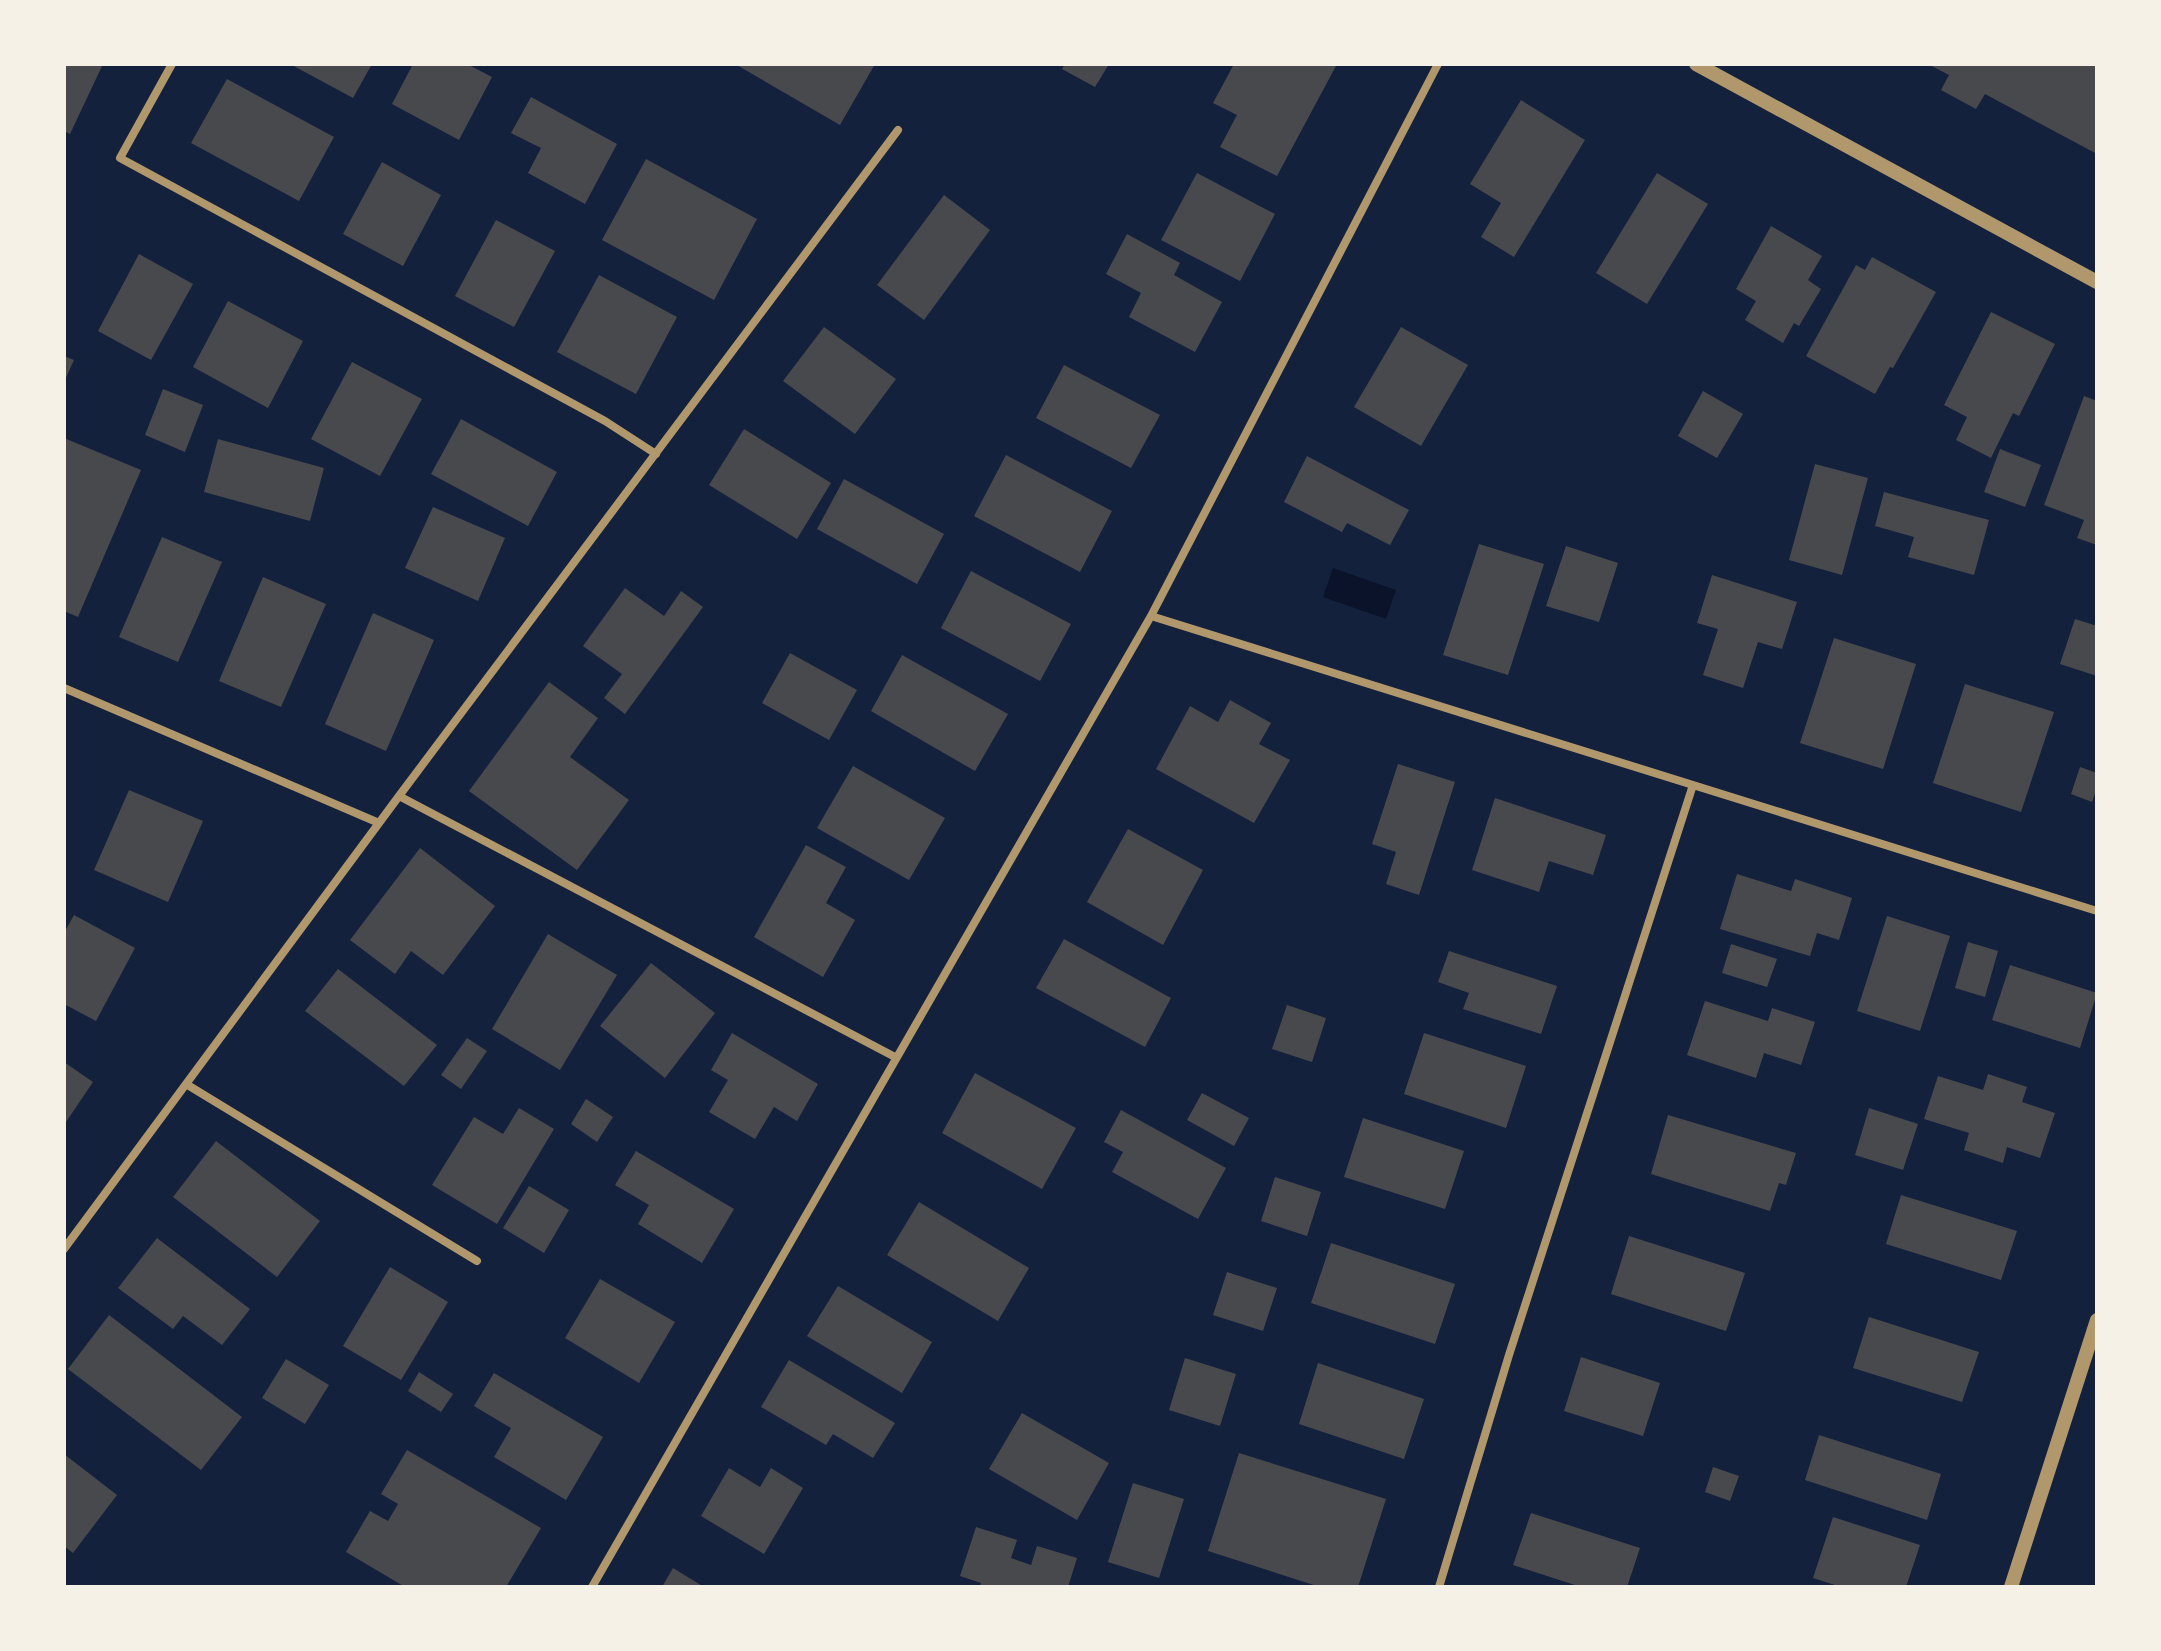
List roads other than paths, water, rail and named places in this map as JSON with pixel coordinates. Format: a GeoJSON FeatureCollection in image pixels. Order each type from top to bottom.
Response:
{"type":"FeatureCollection","features":[{"type":"Feature","properties":{"kind":"street"},"geometry":{"type":"LineString","coordinates":[[172,64],[120,158],[605,421],[656,454]]}},
{"type":"Feature","properties":{"kind":"street"},"geometry":{"type":"LineString","coordinates":[[592,1587],[1151,616],[1438,64]]}},
{"type":"Feature","properties":{"kind":"street"},"geometry":{"type":"LineString","coordinates":[[1696,64],[2097,282]]}},
{"type":"Feature","properties":{"kind":"street"},"geometry":{"type":"LineString","coordinates":[[64,1249],[898,130]]}},
{"type":"Feature","properties":{"kind":"street"},"geometry":{"type":"LineString","coordinates":[[1151,616],[2097,911]]}},
{"type":"Feature","properties":{"kind":"street"},"geometry":{"type":"LineString","coordinates":[[64,688],[379,823]]}},
{"type":"Feature","properties":{"kind":"street"},"geometry":{"type":"LineString","coordinates":[[1439,1587],[1509,1355],[1693,785]]}},
{"type":"Feature","properties":{"kind":"street"},"geometry":{"type":"LineString","coordinates":[[399,796],[895,1057]]}},
{"type":"Feature","properties":{"kind":"street"},"geometry":{"type":"LineString","coordinates":[[186,1084],[477,1261]]}},
{"type":"Feature","properties":{"kind":"street"},"geometry":{"type":"LineString","coordinates":[[2011,1587],[2097,1320]]}},
{"type":"Feature","properties":{"kind":"water"},"geometry":{"type":"Polygon","coordinates":[[[1333,568],[1396,590],[1386,619],[1323,597],[1333,568]]]}}]}
